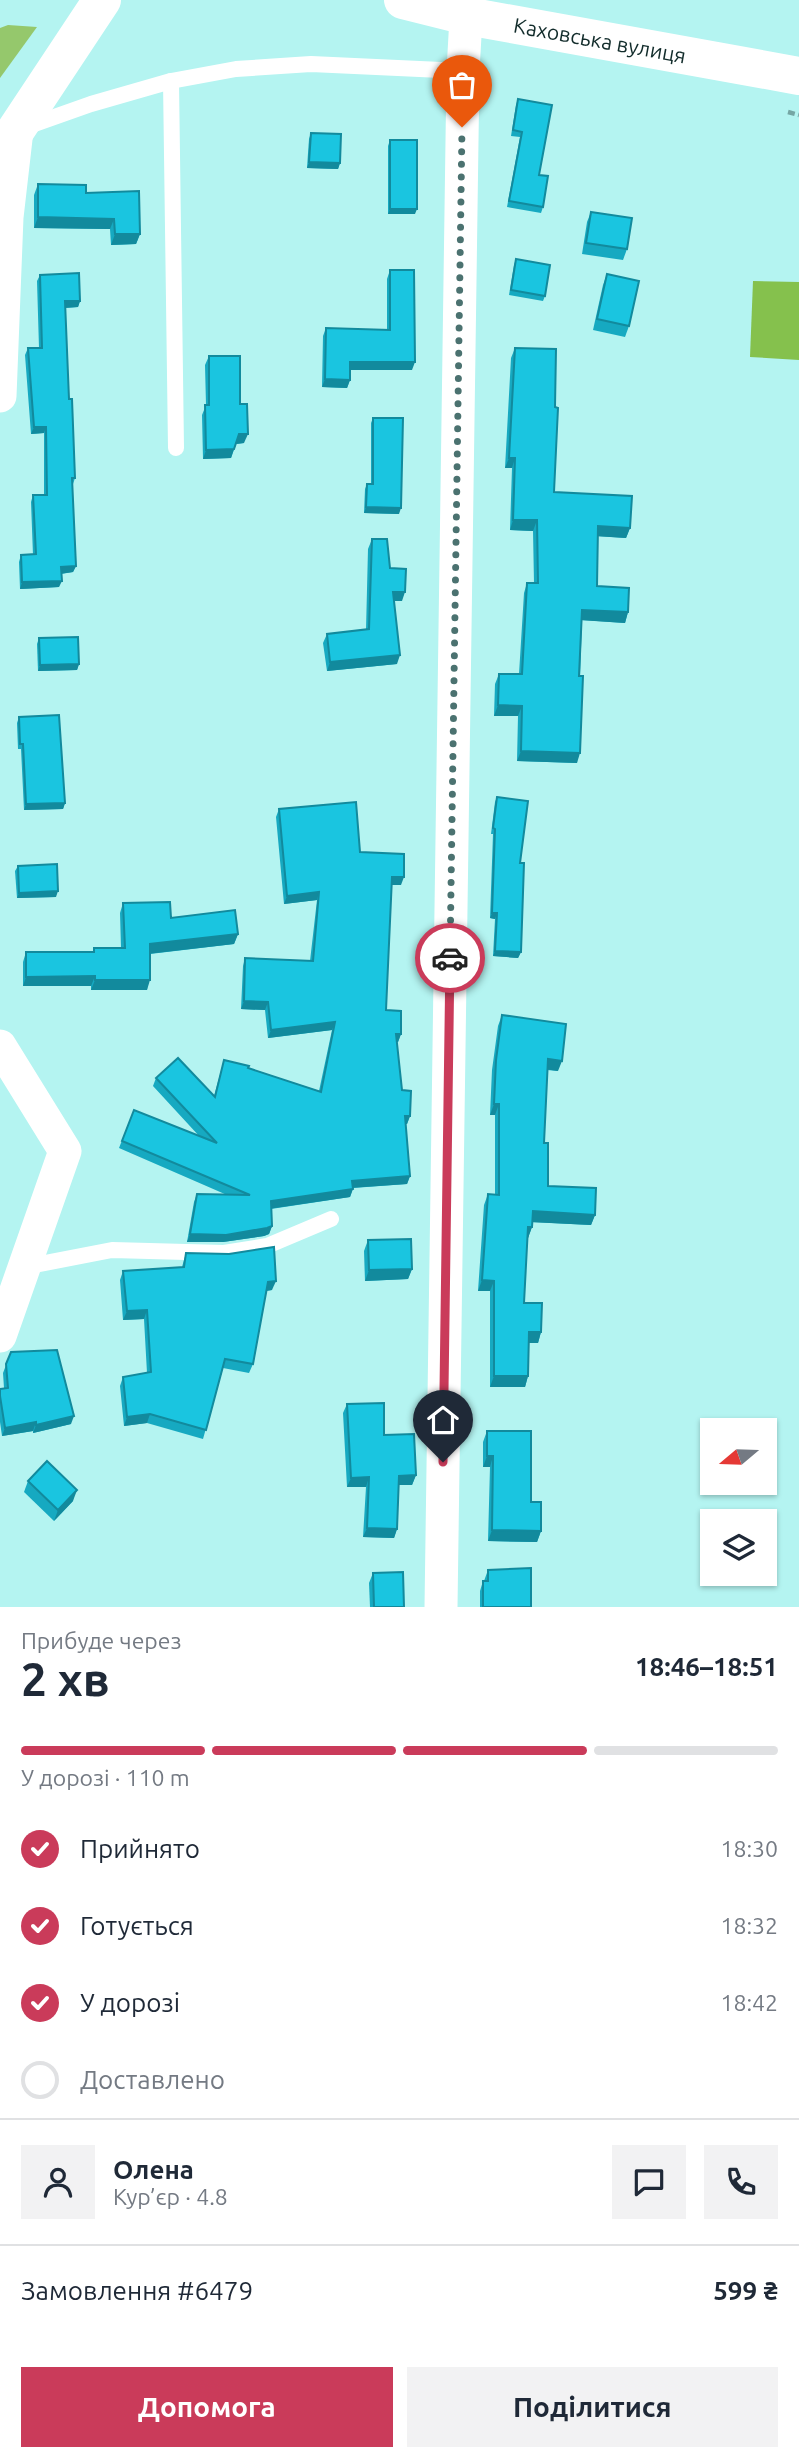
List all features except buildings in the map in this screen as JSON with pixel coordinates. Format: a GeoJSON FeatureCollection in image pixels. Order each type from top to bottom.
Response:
{"type":"FeatureCollection","features":[{"type":"Feature","properties":{"kind":"main road"},"geometry":{"type":"LineString","coordinates":[[9,142],[102,0]]}},
{"type":"Feature","properties":{"kind":"main road","name":"Каховська вулиця"},"geometry":{"type":"LineString","coordinates":[[403,0],[467,8],[799,76]]}},
{"type":"Feature","properties":{"kind":"street"},"geometry":{"type":"LineString","coordinates":[[441,1607],[463,71],[467,8]]}},
{"type":"Feature","properties":{"kind":"street"},"geometry":{"type":"LineString","coordinates":[[0,396],[9,142]]}},
{"type":"Feature","properties":{"kind":"street"},"geometry":{"type":"LineString","coordinates":[[0,1046],[65,1151],[0,1336]]}},
{"type":"Feature","properties":{"kind":"lane"},"geometry":{"type":"LineString","coordinates":[[9,142],[91,104],[171,81],[236,69],[311,64],[463,71]]}},
{"type":"Feature","properties":{"kind":"lane"},"geometry":{"type":"LineString","coordinates":[[171,81],[176,448]]}},
{"type":"Feature","properties":{"kind":"lane"},"geometry":{"type":"LineString","coordinates":[[24,1266],[112,1250],[234,1251],[267,1246],[331,1219]]}},
{"type":"Feature","properties":{"kind":"green space"},"geometry":{"type":"Polygon","coordinates":[[[8,25],[37,27],[0,78],[0,28],[8,25]]]}},
{"type":"Feature","properties":{"kind":"green space"},"geometry":{"type":"Polygon","coordinates":[[[753,281],[799,282],[799,360],[750,357],[753,281]]]}},
{"type":"Feature","properties":{"kind":"way so far"},"geometry":{"type":"LineString","coordinates":[[450,958],[462,127]]}},
{"type":"Feature","properties":{"kind":"route"},"geometry":{"type":"LineString","coordinates":[[443,1462],[450,958]]}}]}
